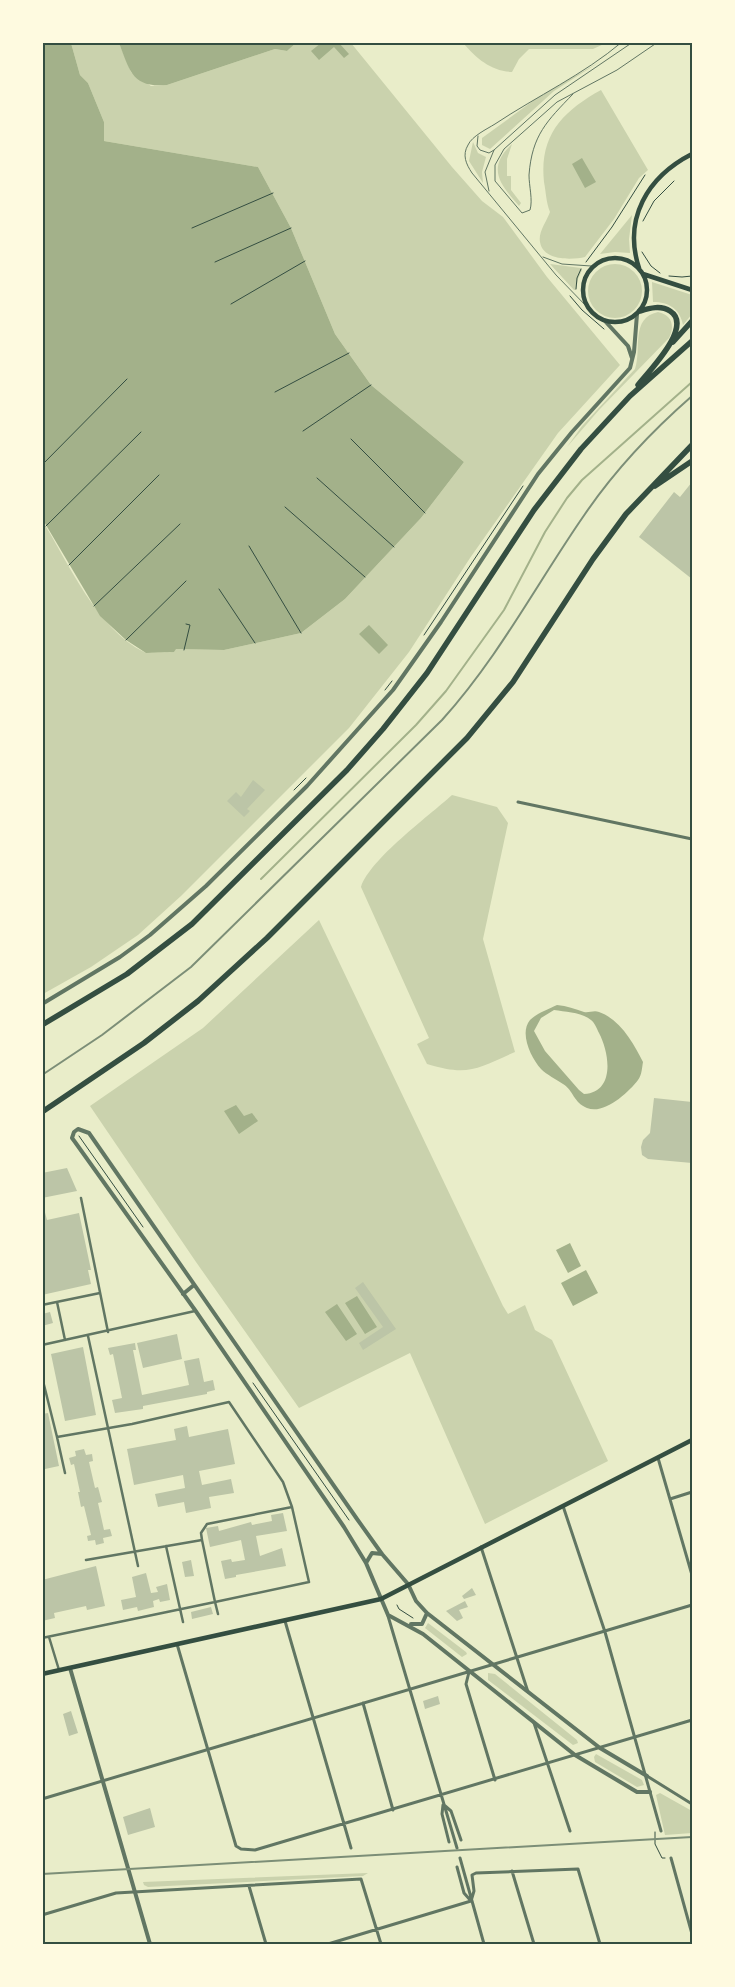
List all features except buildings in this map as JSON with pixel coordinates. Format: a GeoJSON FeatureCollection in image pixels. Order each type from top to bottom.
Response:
{"type":"FeatureCollection","features":[{"type":"Feature","properties":{"kind":"highway"},"geometry":{"type":"LineString","coordinates":[[639,312],[664,308],[676,317],[677,329],[666,349]]}},
{"type":"Feature","properties":{"kind":"highway"},"geometry":{"type":"LineString","coordinates":[[630,396],[666,349],[692,321]]}},
{"type":"Feature","properties":{"kind":"highway"},"geometry":{"type":"LineString","coordinates":[[42,1025],[127,974],[192,924],[353,764],[427,673],[556,481],[586,443],[630,396],[692,341]]}},
{"type":"Feature","properties":{"kind":"highway"},"geometry":{"type":"LineString","coordinates":[[42,1112],[144,1043],[198,1000],[267,938],[467,738],[513,682],[593,559],[647,491],[692,445]]}},
{"type":"Feature","properties":{"kind":"highway"},"geometry":{"type":"LineString","coordinates":[[647,491],[692,462]]}},
{"type":"Feature","properties":{"kind":"main road"},"geometry":{"type":"LineString","coordinates":[[640,269],[628,261],[613,258],[591,266],[582,285],[583,294],[590,310],[604,320],[622,322],[639,312],[647,293],[634,248],[633,231],[640,208],[648,191],[654,184],[678,162],[692,154]]}},
{"type":"Feature","properties":{"kind":"main road"},"geometry":{"type":"LineString","coordinates":[[643,274],[692,290]]}},
{"type":"Feature","properties":{"kind":"main road"},"geometry":{"type":"LineString","coordinates":[[42,1674],[381,1599],[692,1440]]}},
{"type":"Feature","properties":{"kind":"street"},"geometry":{"type":"LineString","coordinates":[[42,1004],[120,957],[172,916],[300,793],[351,739],[416,658],[548,461],[630,368],[633,360],[639,312]]}},
{"type":"Feature","properties":{"kind":"street"},"geometry":{"type":"LineString","coordinates":[[604,320],[628,346],[633,360]]}},
{"type":"Feature","properties":{"kind":"street"},"geometry":{"type":"LineString","coordinates":[[518,802],[692,839]]}},
{"type":"Feature","properties":{"kind":"street"},"geometry":{"type":"LineString","coordinates":[[457,1848],[388,1615],[366,1562],[195,1310],[72,1138],[74,1132],[78,1129],[88,1133],[382,1554],[408,1584],[416,1601],[427,1613],[600,1748],[692,1804]]}},
{"type":"Feature","properties":{"kind":"street"},"geometry":{"type":"LineString","coordinates":[[81,1198],[108,1332]]}},
{"type":"Feature","properties":{"kind":"street"},"geometry":{"type":"LineString","coordinates":[[183,1294],[194,1285]]}},
{"type":"Feature","properties":{"kind":"street"},"geometry":{"type":"LineString","coordinates":[[42,1305],[100,1293]]}},
{"type":"Feature","properties":{"kind":"street"},"geometry":{"type":"LineString","coordinates":[[57,1302],[65,1340]]}},
{"type":"Feature","properties":{"kind":"street"},"geometry":{"type":"LineString","coordinates":[[42,1345],[108,1332],[195,1310]]}},
{"type":"Feature","properties":{"kind":"street"},"geometry":{"type":"LineString","coordinates":[[88,1336],[138,1566]]}},
{"type":"Feature","properties":{"kind":"street"},"geometry":{"type":"LineString","coordinates":[[42,1376],[65,1472]]}},
{"type":"Feature","properties":{"kind":"street"},"geometry":{"type":"LineString","coordinates":[[42,1638],[309,1582],[292,1507],[283,1482],[229,1402],[108,1429],[57,1437]]}},
{"type":"Feature","properties":{"kind":"street"},"geometry":{"type":"LineString","coordinates":[[658,1458],[692,1575]]}},
{"type":"Feature","properties":{"kind":"street"},"geometry":{"type":"LineString","coordinates":[[670,1499],[692,1492]]}},
{"type":"Feature","properties":{"kind":"street"},"geometry":{"type":"LineString","coordinates":[[563,1506],[605,1632],[661,1831]]}},
{"type":"Feature","properties":{"kind":"street"},"geometry":{"type":"LineString","coordinates":[[218,1614],[201,1533],[207,1524],[292,1507]]}},
{"type":"Feature","properties":{"kind":"street"},"geometry":{"type":"LineString","coordinates":[[86,1560],[202,1540]]}},
{"type":"Feature","properties":{"kind":"street"},"geometry":{"type":"LineString","coordinates":[[166,1546],[183,1622]]}},
{"type":"Feature","properties":{"kind":"street"},"geometry":{"type":"LineString","coordinates":[[481,1548],[528,1692]]}},
{"type":"Feature","properties":{"kind":"street"},"geometry":{"type":"LineString","coordinates":[[366,1562],[372,1553],[382,1554]]}},
{"type":"Feature","properties":{"kind":"street"},"geometry":{"type":"LineString","coordinates":[[42,1798],[692,1605]]}},
{"type":"Feature","properties":{"kind":"street"},"geometry":{"type":"LineString","coordinates":[[408,1624],[422,1624],[427,1613]]}},
{"type":"Feature","properties":{"kind":"street"},"geometry":{"type":"LineString","coordinates":[[388,1615],[408,1624],[575,1755],[637,1792],[650,1792]]}},
{"type":"Feature","properties":{"kind":"street"},"geometry":{"type":"LineString","coordinates":[[286,1621],[351,1848]]}},
{"type":"Feature","properties":{"kind":"street"},"geometry":{"type":"LineString","coordinates":[[49,1637],[60,1670]]}},
{"type":"Feature","properties":{"kind":"street"},"geometry":{"type":"LineString","coordinates":[[177,1644],[236,1846],[241,1849],[255,1850],[692,1720]]}},
{"type":"Feature","properties":{"kind":"street"},"geometry":{"type":"LineString","coordinates":[[70,1668],[150,1944]]}},
{"type":"Feature","properties":{"kind":"street"},"geometry":{"type":"LineString","coordinates":[[469,1672],[466,1684],[495,1780]]}},
{"type":"Feature","properties":{"kind":"street"},"geometry":{"type":"LineString","coordinates":[[363,1703],[393,1810]]}},
{"type":"Feature","properties":{"kind":"street"},"geometry":{"type":"LineString","coordinates":[[534,1723],[570,1830]]}},
{"type":"Feature","properties":{"kind":"street"},"geometry":{"type":"LineString","coordinates":[[444,1804],[451,1811],[461,1840]]}},
{"type":"Feature","properties":{"kind":"street"},"geometry":{"type":"LineString","coordinates":[[444,1804],[442,1814],[449,1842]]}},
{"type":"Feature","properties":{"kind":"street"},"geometry":{"type":"LineString","coordinates":[[460,1858],[484,1944]]}},
{"type":"Feature","properties":{"kind":"street"},"geometry":{"type":"LineString","coordinates":[[671,1858],[692,1934]]}},
{"type":"Feature","properties":{"kind":"street"},"geometry":{"type":"LineString","coordinates":[[457,1867],[464,1894],[472,1901]]}},
{"type":"Feature","properties":{"kind":"street"},"geometry":{"type":"LineString","coordinates":[[472,1901],[474,1891],[472,1875],[479,1872],[578,1869],[600,1944]]}},
{"type":"Feature","properties":{"kind":"street"},"geometry":{"type":"LineString","coordinates":[[512,1871],[534,1944]]}},
{"type":"Feature","properties":{"kind":"street"},"geometry":{"type":"LineString","coordinates":[[42,1915],[116,1892],[361,1879],[381,1944]]}},
{"type":"Feature","properties":{"kind":"street"},"geometry":{"type":"LineString","coordinates":[[248,1886],[266,1944]]}},
{"type":"Feature","properties":{"kind":"street"},"geometry":{"type":"LineString","coordinates":[[328,1944],[472,1901]]}},
{"type":"Feature","properties":{"kind":"lane"},"geometry":{"type":"LineString","coordinates":[[590,310],[573,293],[490,192],[476,178],[466,162],[465,153],[468,144],[478,135],[539,95],[600,60],[622,42]]}},
{"type":"Feature","properties":{"kind":"lane"},"geometry":{"type":"LineString","coordinates":[[478,135],[476,140],[480,150],[489,153],[555,95],[633,42]]}},
{"type":"Feature","properties":{"kind":"lane"},"geometry":{"type":"LineString","coordinates":[[573,94],[550,116],[536,142],[529,173],[532,205],[530,210],[522,213],[498,186],[494,176],[495,164],[511,142],[557,102],[617,70],[658,42]]}},
{"type":"Feature","properties":{"kind":"lane"},"geometry":{"type":"LineString","coordinates":[[490,192],[485,172],[494,150]]}},
{"type":"Feature","properties":{"kind":"lane"},"geometry":{"type":"LineString","coordinates":[[542,257],[562,264],[591,266]]}},
{"type":"Feature","properties":{"kind":"path"},"geometry":{"type":"LineString","coordinates":[[607,332],[569,296],[573,293],[583,266],[612,227],[644,175]]}},
{"type":"Feature","properties":{"kind":"path"},"geometry":{"type":"LineString","coordinates":[[641,225],[654,201],[674,181]]}},
{"type":"Feature","properties":{"kind":"path"},"geometry":{"type":"LineString","coordinates":[[192,228],[273,193]]}},
{"type":"Feature","properties":{"kind":"path"},"geometry":{"type":"LineString","coordinates":[[215,262],[291,228]]}},
{"type":"Feature","properties":{"kind":"path"},"geometry":{"type":"LineString","coordinates":[[641,250],[651,266],[664,275],[682,278],[692,276]]}},
{"type":"Feature","properties":{"kind":"path"},"geometry":{"type":"LineString","coordinates":[[230,304],[304,261]]}},
{"type":"Feature","properties":{"kind":"path"},"geometry":{"type":"LineString","coordinates":[[275,392],[349,353]]}},
{"type":"Feature","properties":{"kind":"path"},"geometry":{"type":"LineString","coordinates":[[42,465],[127,378]]}},
{"type":"Feature","properties":{"kind":"path"},"geometry":{"type":"LineString","coordinates":[[303,431],[371,385]]}},
{"type":"Feature","properties":{"kind":"path"},"geometry":{"type":"LineString","coordinates":[[46,526],[141,432]]}},
{"type":"Feature","properties":{"kind":"path"},"geometry":{"type":"LineString","coordinates":[[351,439],[425,513]]}},
{"type":"Feature","properties":{"kind":"path"},"geometry":{"type":"LineString","coordinates":[[69,565],[159,475]]}},
{"type":"Feature","properties":{"kind":"path"},"geometry":{"type":"LineString","coordinates":[[317,478],[394,547]]}},
{"type":"Feature","properties":{"kind":"path"},"geometry":{"type":"LineString","coordinates":[[423,636],[525,484]]}},
{"type":"Feature","properties":{"kind":"path"},"geometry":{"type":"LineString","coordinates":[[285,507],[365,577]]}},
{"type":"Feature","properties":{"kind":"path"},"geometry":{"type":"LineString","coordinates":[[94,606],[180,524]]}},
{"type":"Feature","properties":{"kind":"path"},"geometry":{"type":"LineString","coordinates":[[249,546],[301,633]]}},
{"type":"Feature","properties":{"kind":"path"},"geometry":{"type":"LineString","coordinates":[[126,640],[186,581]]}},
{"type":"Feature","properties":{"kind":"path"},"geometry":{"type":"LineString","coordinates":[[219,589],[255,643]]}},
{"type":"Feature","properties":{"kind":"path"},"geometry":{"type":"LineString","coordinates":[[184,650],[190,626],[186,624]]}},
{"type":"Feature","properties":{"kind":"path"},"geometry":{"type":"LineString","coordinates":[[383,692],[393,680]]}},
{"type":"Feature","properties":{"kind":"path"},"geometry":{"type":"LineString","coordinates":[[289,796],[308,775]]}},
{"type":"Feature","properties":{"kind":"path"},"geometry":{"type":"LineString","coordinates":[[655,1832],[655,1844],[661,1856]]}},
{"type":"Feature","properties":{"kind":"shaded area"},"geometry":{"type":"Polygon","coordinates":[[[42,43],[71,43],[80,75],[88,83],[104,122],[104,141],[258,167],[291,228],[335,334],[371,385],[464,462],[421,518],[345,599],[301,633],[224,650],[176,649],[174,652],[146,653],[126,640],[100,616],[43,520],[42,43]]]}},
{"type":"Feature","properties":{"kind":"shaded area"},"geometry":{"type":"Polygon","coordinates":[[[71,43],[119,43],[131,72],[151,86],[167,85],[275,49],[287,51],[296,43],[351,43],[452,167],[482,201],[503,217],[547,277],[620,365],[558,433],[470,558],[409,652],[349,728],[181,896],[138,935],[91,967],[43,994],[42,520],[98,612],[127,642],[146,653],[174,652],[175,649],[224,650],[301,633],[345,599],[421,518],[464,462],[371,385],[335,334],[291,228],[258,167],[104,141],[104,122],[88,83],[80,75],[71,43]]]}},
{"type":"Feature","properties":{"kind":"shaded area"},"geometry":{"type":"Polygon","coordinates":[[[119,43],[296,43],[287,51],[275,49],[167,85],[155,85],[146,84],[134,76],[119,43]]]}},
{"type":"Feature","properties":{"kind":"shaded area"},"geometry":{"type":"Polygon","coordinates":[[[321,43],[339,43],[349,54],[344,58],[334,47],[319,60],[311,51],[321,43]]]}},
{"type":"Feature","properties":{"kind":"shaded area"},"geometry":{"type":"Polygon","coordinates":[[[463,43],[606,43],[593,49],[529,49],[519,59],[512,72],[491,67],[463,43]]]}},
{"type":"Feature","properties":{"kind":"shaded area"},"geometry":{"type":"Polygon","coordinates":[[[601,61],[554,91],[490,149],[482,145],[482,138],[537,98],[601,61]]]}},
{"type":"Feature","properties":{"kind":"shaded area"},"geometry":{"type":"Polygon","coordinates":[[[601,90],[648,170],[639,178],[614,219],[585,257],[573,259],[559,258],[546,253],[540,242],[541,230],[550,212],[544,182],[543,165],[545,151],[556,126],[565,116],[587,98],[601,90]]]}},
{"type":"Feature","properties":{"kind":"shaded area"},"geometry":{"type":"Polygon","coordinates":[[[473,142],[478,153],[486,157],[482,172],[483,183],[469,161],[473,142]]]}},
{"type":"Feature","properties":{"kind":"shaded area"},"geometry":{"type":"Polygon","coordinates":[[[512,144],[507,159],[507,176],[511,176],[511,190],[521,203],[519,206],[502,183],[498,168],[499,161],[512,144]]]}},
{"type":"Feature","properties":{"kind":"shaded area"},"geometry":{"type":"Polygon","coordinates":[[[582,158],[596,182],[585,188],[572,164],[582,158]]]}},
{"type":"Feature","properties":{"kind":"shaded area"},"geometry":{"type":"Polygon","coordinates":[[[632,215],[629,239],[630,253],[600,254],[632,215]]]}},
{"type":"Feature","properties":{"kind":"shaded area"},"geometry":{"type":"Polygon","coordinates":[[[550,264],[581,268],[576,290],[574,290],[550,264]]]}},
{"type":"Feature","properties":{"kind":"shaded area"},"geometry":{"type":"Polygon","coordinates":[[[610,264],[620,264],[630,268],[638,276],[642,291],[638,306],[630,314],[620,318],[610,318],[600,314],[592,306],[588,296],[588,286],[592,276],[600,268],[610,264]]]}},
{"type":"Feature","properties":{"kind":"shaded area"},"geometry":{"type":"Polygon","coordinates":[[[652,282],[692,295],[692,314],[683,325],[682,319],[673,307],[664,303],[653,302],[652,282]]]}},
{"type":"Feature","properties":{"kind":"shaded area"},"geometry":{"type":"Polygon","coordinates":[[[658,312],[663,313],[671,322],[672,329],[669,338],[599,410],[567,447],[582,426],[635,369],[640,327],[649,315],[658,312]]]}},
{"type":"Feature","properties":{"kind":"shaded area"},"geometry":{"type":"Polygon","coordinates":[[[369,625],[388,645],[379,654],[359,634],[369,625]]]}},
{"type":"Feature","properties":{"kind":"shaded area"},"geometry":{"type":"Polygon","coordinates":[[[452,795],[497,807],[508,823],[483,939],[515,1052],[482,1066],[464,1070],[453,1070],[427,1064],[417,1044],[429,1038],[361,887],[376,864],[388,851],[452,795]]]}},
{"type":"Feature","properties":{"kind":"shaded area"},"geometry":{"type":"Polygon","coordinates":[[[319,920],[503,1306],[508,1314],[525,1305],[535,1330],[552,1340],[608,1461],[485,1524],[410,1353],[299,1408],[196,1262],[90,1106],[203,1028],[319,920]]]}},
{"type":"Feature","properties":{"kind":"shaded area"},"geometry":{"type":"Polygon","coordinates":[[[557,1005],[584,1012],[595,1011],[607,1015],[626,1033],[643,1062],[641,1073],[634,1085],[608,1106],[594,1109],[582,1106],[567,1087],[541,1069],[530,1052],[526,1038],[527,1025],[530,1020],[540,1013],[557,1005]],[[554,1010],[541,1018],[534,1031],[545,1051],[579,1090],[584,1094],[594,1092],[601,1087],[607,1071],[606,1051],[596,1026],[587,1017],[554,1010]]]}},
{"type":"Feature","properties":{"kind":"shaded area"},"geometry":{"type":"Polygon","coordinates":[[[236,1105],[244,1116],[252,1113],[258,1121],[239,1134],[224,1111],[236,1105]]]}},
{"type":"Feature","properties":{"kind":"shaded area"},"geometry":{"type":"Polygon","coordinates":[[[570,1243],[581,1266],[568,1273],[556,1250],[570,1243]]]}},
{"type":"Feature","properties":{"kind":"shaded area"},"geometry":{"type":"Polygon","coordinates":[[[586,1270],[598,1293],[573,1306],[561,1283],[586,1270]]]}},
{"type":"Feature","properties":{"kind":"shaded area"},"geometry":{"type":"Polygon","coordinates":[[[357,1296],[377,1327],[365,1334],[345,1303],[357,1296]]]}},
{"type":"Feature","properties":{"kind":"shaded area"},"geometry":{"type":"Polygon","coordinates":[[[337,1304],[357,1334],[346,1341],[325,1312],[337,1304]]]}},
{"type":"Feature","properties":{"kind":"shaded area"},"geometry":{"type":"Polygon","coordinates":[[[428,1623],[467,1654],[462,1657],[425,1628],[428,1623]]]}},
{"type":"Feature","properties":{"kind":"shaded area"},"geometry":{"type":"Polygon","coordinates":[[[488,1673],[495,1674],[577,1740],[578,1743],[573,1745],[488,1680],[488,1673]]]}},
{"type":"Feature","properties":{"kind":"shaded area"},"geometry":{"type":"Polygon","coordinates":[[[596,1754],[642,1780],[644,1785],[637,1787],[595,1762],[594,1757],[596,1754]]]}},
{"type":"Feature","properties":{"kind":"shaded area"},"geometry":{"type":"Polygon","coordinates":[[[660,1793],[692,1811],[692,1833],[665,1835],[656,1795],[660,1793]]]}},
{"type":"Feature","properties":{"kind":"shaded area"},"geometry":{"type":"Polygon","coordinates":[[[368,1873],[363,1876],[148,1887],[143,1882],[368,1873]]]}},
{"type":"Feature","properties":{"kind":"waterway"},"geometry":{"type":"LineString","coordinates":[[261,879],[416,725],[446,691],[504,610],[545,532],[567,498],[582,480],[692,382]]}},
{"type":"Feature","properties":{"kind":"railway"},"geometry":{"type":"LineString","coordinates":[[42,1075],[102,1035],[191,967],[442,720],[482,671],[567,540],[609,482],[648,437],[692,396]]}},
{"type":"Feature","properties":{"kind":"railway"},"geometry":{"type":"LineString","coordinates":[[42,1874],[692,1837]]}}]}
